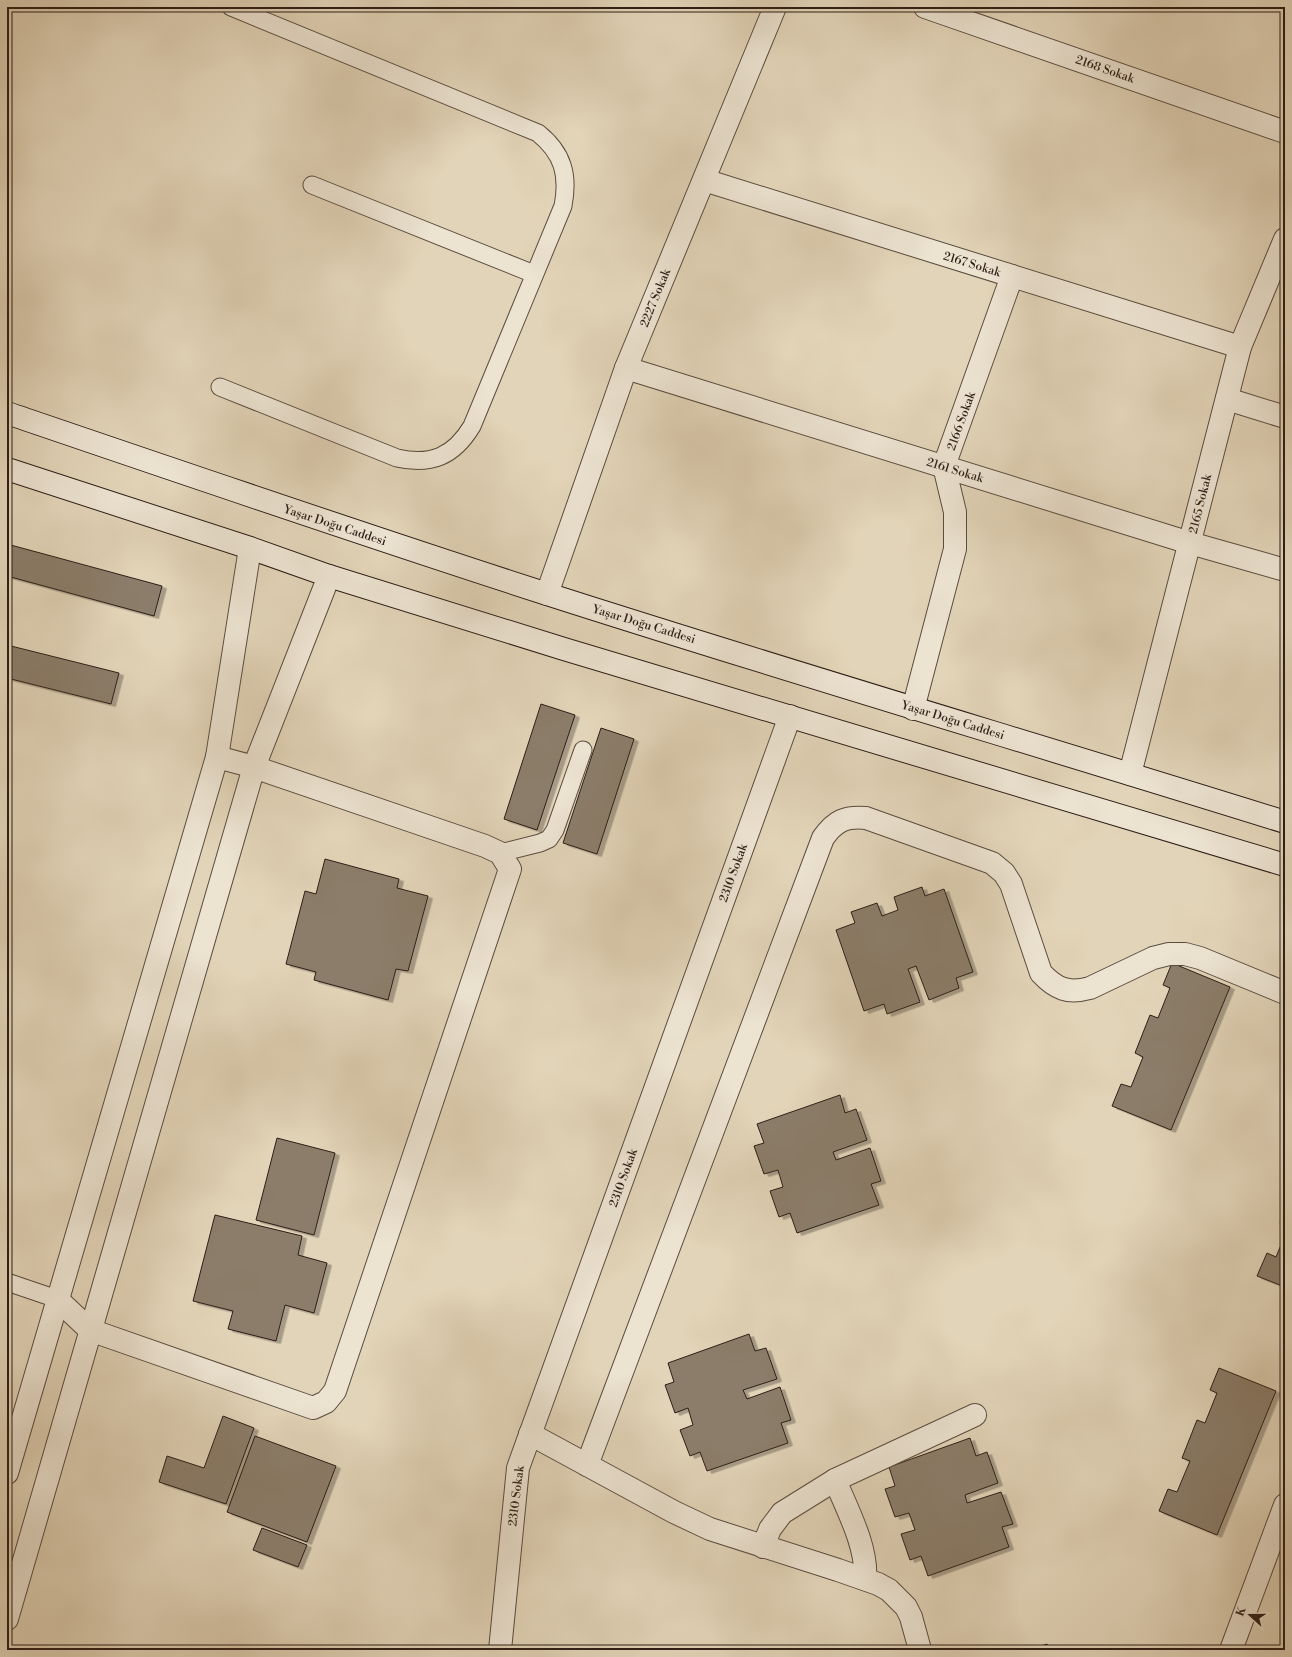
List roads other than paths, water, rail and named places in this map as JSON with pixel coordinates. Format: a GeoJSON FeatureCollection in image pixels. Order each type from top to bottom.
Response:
{"type":"FeatureCollection","features":[{"type":"Feature","properties":{"kind":"street","name":"2227 Sokak"},"geometry":{"type":"LineString","coordinates":[[547,594],[626,368],[775,7]]}},
{"type":"Feature","properties":{"kind":"street","name":"2168 Sokak"},"geometry":{"type":"LineString","coordinates":[[925,7],[1285,132]]}},
{"type":"Feature","properties":{"kind":"street","name":"2167 Sokak"},"geometry":{"type":"LineString","coordinates":[[704,180],[1240,347]]}},
{"type":"Feature","properties":{"kind":"street","name":"2165 Sokak"},"geometry":{"type":"LineString","coordinates":[[1130,774],[1240,347],[1285,239]]}},
{"type":"Feature","properties":{"kind":"street","name":"2166 Sokak"},"geometry":{"type":"LineString","coordinates":[[913,708],[955,549],[955,512],[944,466],[1012,276]]}},
{"type":"Feature","properties":{"kind":"street","name":"2161 Sokak"},"geometry":{"type":"LineString","coordinates":[[626,368],[1190,543],[1285,570]]}},
{"type":"Feature","properties":{"kind":"street"},"geometry":{"type":"LineString","coordinates":[[1226,399],[1285,417]]}},
{"type":"Feature","properties":{"kind":"street","name":"Yaşar Doğu Caddesi"},"geometry":{"type":"LineString","coordinates":[[7,413],[285,509],[547,594],[1285,822]]}},
{"type":"Feature","properties":{"kind":"street"},"geometry":{"type":"LineString","coordinates":[[7,469],[250,548],[329,576],[564,649],[1285,865]]}},
{"type":"Feature","properties":{"kind":"street"},"geometry":{"type":"LineString","coordinates":[[7,1473],[217,757],[250,548]]}},
{"type":"Feature","properties":{"kind":"street"},"geometry":{"type":"LineString","coordinates":[[7,1619],[254,767],[329,576]]}},
{"type":"Feature","properties":{"kind":"street","name":"2310 Sokak"},"geometry":{"type":"LineString","coordinates":[[500,1650],[518,1468],[790,716]]}},
{"type":"Feature","properties":{"kind":"street"},"geometry":{"type":"LineString","coordinates":[[58,1299],[90,1330],[314,1408],[326,1402],[335,1391],[510,869],[500,853],[485,846],[254,767],[217,757]]}},
{"type":"Feature","properties":{"kind":"street"},"geometry":{"type":"LineString","coordinates":[[587,1465],[822,838],[830,828],[840,821],[848,818],[866,818],[992,863],[1004,873],[1011,884],[1041,973],[1049,982],[1060,988],[1070,991],[1080,991],[1090,988],[1153,958],[1170,954],[1185,954],[1200,958],[1285,993]]}},
{"type":"Feature","properties":{"kind":"street"},"geometry":{"type":"LineString","coordinates":[[763,1547],[770,1529],[782,1513],[835,1480],[975,1416]]}},
{"type":"Feature","properties":{"kind":"street"},"geometry":{"type":"LineString","coordinates":[[530,1434],[674,1512],[710,1529],[865,1579],[889,1590],[906,1607],[911,1617],[920,1650]]}},
{"type":"Feature","properties":{"kind":"street"},"geometry":{"type":"LineString","coordinates":[[835,1480],[864,1551],[866,1567],[865,1579]]}},
{"type":"Feature","properties":{"kind":"street"},"geometry":{"type":"LineString","coordinates":[[1231,1650],[1285,1505]]}},
{"type":"Feature","properties":{"kind":"lane"},"geometry":{"type":"LineString","coordinates":[[220,387],[397,458],[416,461],[436,459],[458,446],[472,426],[563,206],[566,191],[565,175],[560,160],[547,141],[538,133],[231,7]]}},
{"type":"Feature","properties":{"kind":"lane"},"geometry":{"type":"LineString","coordinates":[[312,185],[534,274]]}},
{"type":"Feature","properties":{"kind":"lane"},"geometry":{"type":"LineString","coordinates":[[500,853],[540,843],[549,839],[556,830],[583,750]]}},
{"type":"Feature","properties":{"kind":"lane"},"geometry":{"type":"LineString","coordinates":[[7,1282],[58,1299]]}}]}
